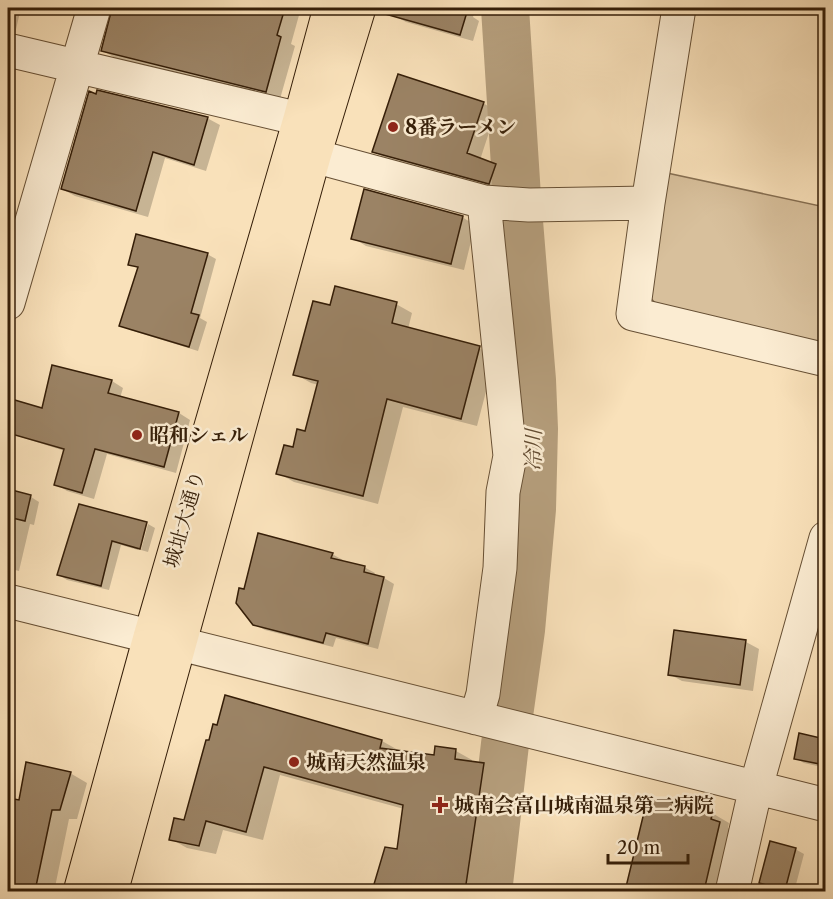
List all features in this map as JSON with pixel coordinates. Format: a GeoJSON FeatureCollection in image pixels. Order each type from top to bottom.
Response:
{"type":"FeatureCollection","features":[{"type":"Feature","properties":{"kind":"highway","name":"城址大通り"},"geometry":{"type":"LineString","coordinates":[[111,891],[165,640],[330,8]]}},
{"type":"Feature","properties":{"kind":"highway","name":"城址大通り"},"geometry":{"type":"LineString","coordinates":[[80,891],[165,640],[359,8]]}},
{"type":"Feature","properties":{"kind":"street"},"geometry":{"type":"LineString","coordinates":[[8,303],[17,230],[77,66],[94,8]]}},
{"type":"Feature","properties":{"kind":"street"},"geometry":{"type":"LineString","coordinates":[[679,8],[633,314],[825,360]]}},
{"type":"Feature","properties":{"kind":"street"},"geometry":{"type":"LineString","coordinates":[[8,50],[300,119]]}},
{"type":"Feature","properties":{"kind":"street"},"geometry":{"type":"LineString","coordinates":[[314,156],[484,202],[529,205],[648,203]]}},
{"type":"Feature","properties":{"kind":"street"},"geometry":{"type":"LineString","coordinates":[[484,202],[510,456],[502,492],[500,568],[483,694],[485,720]]}},
{"type":"Feature","properties":{"kind":"street"},"geometry":{"type":"LineString","coordinates":[[732,891],[756,787],[817,603],[825,538]]}},
{"type":"Feature","properties":{"kind":"street"},"geometry":{"type":"LineString","coordinates":[[8,601],[825,805]]}},
{"type":"Feature","properties":{"kind":"shaded area"},"geometry":{"type":"Polygon","coordinates":[[[667,173],[825,207],[825,347],[657,305],[647,294],[667,173]]]}},
{"type":"Feature","properties":{"kind":"building"},"geometry":{"type":"Polygon","coordinates":[[[112,8],[285,8],[277,35],[281,37],[266,92],[101,51],[112,8]]]}},
{"type":"Feature","properties":{"kind":"building"},"geometry":{"type":"Polygon","coordinates":[[[386,8],[452,8],[467,12],[460,35],[385,14],[386,8]]]}},
{"type":"Feature","properties":{"kind":"building"},"geometry":{"type":"Polygon","coordinates":[[[398,74],[484,102],[467,153],[496,164],[489,184],[372,152],[398,74]]]}},
{"type":"Feature","properties":{"kind":"building"},"geometry":{"type":"Polygon","coordinates":[[[97,90],[208,117],[194,165],[153,152],[136,211],[61,189],[89,91],[96,94],[97,90]]]}},
{"type":"Feature","properties":{"kind":"building"},"geometry":{"type":"Polygon","coordinates":[[[364,189],[463,216],[451,264],[351,239],[364,189]]]}},
{"type":"Feature","properties":{"kind":"building"},"geometry":{"type":"Polygon","coordinates":[[[136,234],[208,253],[191,313],[199,315],[189,347],[119,326],[138,267],[128,265],[136,234]]]}},
{"type":"Feature","properties":{"kind":"building"},"geometry":{"type":"Polygon","coordinates":[[[335,286],[397,302],[392,323],[480,346],[461,419],[387,399],[363,496],[276,474],[284,445],[293,447],[297,429],[305,431],[318,381],[293,375],[313,301],[330,305],[335,286]]]}},
{"type":"Feature","properties":{"kind":"building"},"geometry":{"type":"Polygon","coordinates":[[[52,365],[112,380],[108,393],[179,412],[164,467],[95,449],[82,493],[54,485],[64,449],[8,433],[8,398],[42,408],[52,365]]]}},
{"type":"Feature","properties":{"kind":"building"},"geometry":{"type":"Polygon","coordinates":[[[8,489],[31,495],[25,521],[8,517],[8,489]]]}},
{"type":"Feature","properties":{"kind":"building"},"geometry":{"type":"Polygon","coordinates":[[[79,504],[147,522],[140,549],[112,541],[101,586],[57,575],[79,504]]]}},
{"type":"Feature","properties":{"kind":"building"},"geometry":{"type":"Polygon","coordinates":[[[258,533],[333,553],[331,558],[365,566],[364,572],[384,577],[368,644],[326,633],[323,643],[253,625],[236,603],[239,588],[244,589],[258,533]]]}},
{"type":"Feature","properties":{"kind":"building"},"geometry":{"type":"Polygon","coordinates":[[[674,630],[746,640],[740,685],[668,675],[674,630]]]}},
{"type":"Feature","properties":{"kind":"building"},"geometry":{"type":"Polygon","coordinates":[[[225,695],[382,740],[380,748],[434,755],[435,746],[456,749],[455,759],[484,763],[465,891],[372,891],[385,847],[397,849],[403,805],[264,767],[246,832],[206,821],[199,846],[169,840],[174,818],[184,820],[206,740],[209,740],[213,724],[217,725],[225,695]]]}},
{"type":"Feature","properties":{"kind":"building"},"geometry":{"type":"Polygon","coordinates":[[[799,733],[825,739],[825,765],[794,759],[799,733]]]}},
{"type":"Feature","properties":{"kind":"building"},"geometry":{"type":"Polygon","coordinates":[[[26,762],[71,772],[60,810],[52,810],[35,891],[8,891],[8,798],[19,800],[26,762]]]}},
{"type":"Feature","properties":{"kind":"building"},"geometry":{"type":"Polygon","coordinates":[[[648,796],[713,812],[711,819],[720,822],[704,891],[625,891],[648,796]]]}},
{"type":"Feature","properties":{"kind":"building"},"geometry":{"type":"Polygon","coordinates":[[[770,841],[796,848],[785,890],[759,883],[770,841]]]}},
{"type":"Feature","properties":{"kind":"waterway","name":"冷川"},"geometry":{"type":"LineString","coordinates":[[488,892],[521,630],[532,509],[534,429],[505,8]]}},
{"type":"Feature","properties":{"kind":"place","name":"8番ラーメン"},"geometry":{"type":"Point","coordinates":[393,127]}},
{"type":"Feature","properties":{"kind":"place","name":"昭和シェル"},"geometry":{"type":"Point","coordinates":[137,435]}},
{"type":"Feature","properties":{"kind":"place","name":"城南天然温泉"},"geometry":{"type":"Point","coordinates":[294,762]}},
{"type":"Feature","properties":{"kind":"place","name":"城南会富山城南温泉第二病院"},"geometry":{"type":"Point","coordinates":[440,805]}}]}
